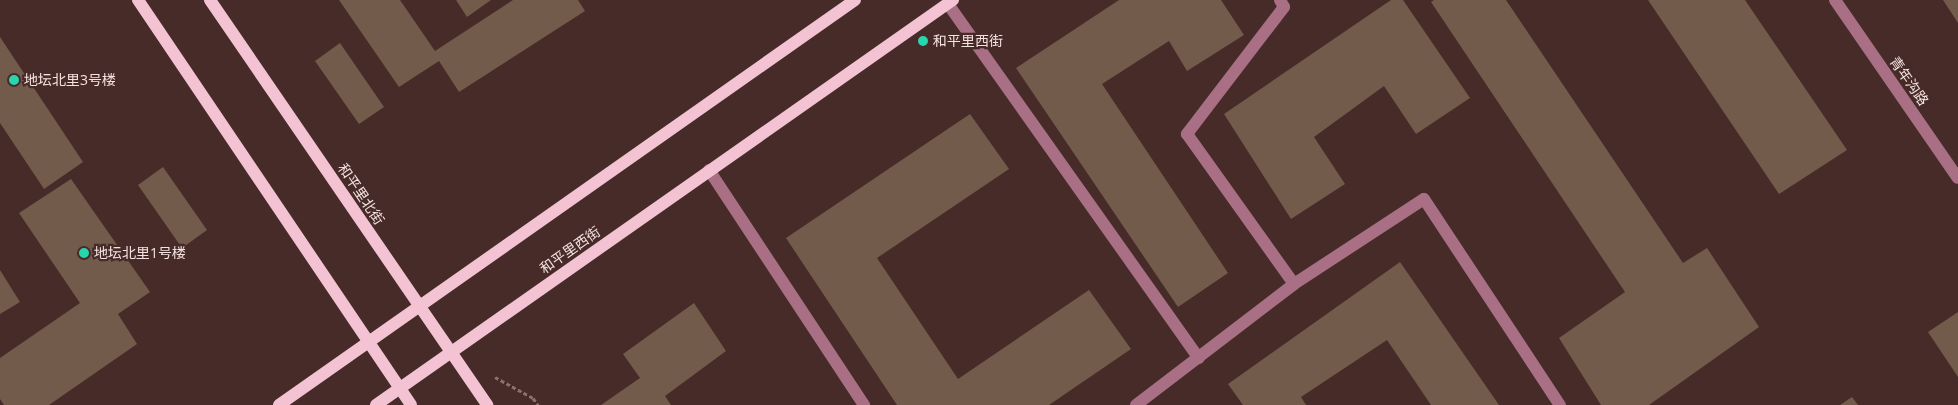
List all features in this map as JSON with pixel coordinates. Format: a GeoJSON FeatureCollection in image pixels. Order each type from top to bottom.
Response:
{"type":"FeatureCollection","features":[{"type":"Feature","properties":{"kind":"main road"},"geometry":{"type":"LineString","coordinates":[[138,0],[411,405]]}},
{"type":"Feature","properties":{"kind":"main road","name":"和平里北街"},"geometry":{"type":"LineString","coordinates":[[210,0],[487,405]]}},
{"type":"Feature","properties":{"kind":"main road"},"geometry":{"type":"LineString","coordinates":[[279,405],[855,0]]}},
{"type":"Feature","properties":{"kind":"main road","name":"和平里西街"},"geometry":{"type":"LineString","coordinates":[[376,405],[951,2]]}},
{"type":"Feature","properties":{"kind":"street"},"geometry":{"type":"LineString","coordinates":[[1280,0],[1284,7],[1188,134],[1294,284]]}},
{"type":"Feature","properties":{"kind":"street","name":"青年沟路"},"geometry":{"type":"LineString","coordinates":[[1835,0],[1958,178]]}},
{"type":"Feature","properties":{"kind":"street"},"geometry":{"type":"LineString","coordinates":[[951,2],[1199,358]]}},
{"type":"Feature","properties":{"kind":"street"},"geometry":{"type":"LineString","coordinates":[[709,170],[864,405]]}},
{"type":"Feature","properties":{"kind":"street"},"geometry":{"type":"LineString","coordinates":[[1136,405],[1294,284],[1424,198],[1560,405]]}},
{"type":"Feature","properties":{"kind":"building"},"geometry":{"type":"Polygon","coordinates":[[[339,0],[400,0],[435,51],[513,0],[578,0],[585,11],[459,92],[439,61],[399,87],[339,0]]]}},
{"type":"Feature","properties":{"kind":"building"},"geometry":{"type":"Polygon","coordinates":[[[456,0],[491,0],[467,17],[456,0]]]}},
{"type":"Feature","properties":{"kind":"building"},"geometry":{"type":"Polygon","coordinates":[[[1119,0],[1221,0],[1244,35],[1187,71],[1169,41],[1102,84],[1228,273],[1178,307],[1016,68],[1119,0]]]}},
{"type":"Feature","properties":{"kind":"building"},"geometry":{"type":"Polygon","coordinates":[[[1391,0],[1403,0],[1470,98],[1416,134],[1384,86],[1314,137],[1345,184],[1291,219],[1224,114],[1391,0]]]}},
{"type":"Feature","properties":{"kind":"building"},"geometry":{"type":"Polygon","coordinates":[[[1434,0],[1506,0],[1683,263],[1707,248],[1759,327],[1649,405],[1601,405],[1559,338],[1625,292],[1431,2],[1434,0]]]}},
{"type":"Feature","properties":{"kind":"building"},"geometry":{"type":"Polygon","coordinates":[[[1648,0],[1745,0],[1847,150],[1779,194],[1648,0]]]}},
{"type":"Feature","properties":{"kind":"building"},"geometry":{"type":"Polygon","coordinates":[[[1943,0],[1958,0],[1958,23],[1943,0]]]}},
{"type":"Feature","properties":{"kind":"building","name":"地坛北里3号楼"},"geometry":{"type":"Polygon","coordinates":[[[0,37],[83,162],[44,189],[0,123],[0,37]]]}},
{"type":"Feature","properties":{"kind":"building"},"geometry":{"type":"Polygon","coordinates":[[[340,43],[384,107],[359,124],[315,61],[340,43]]]}},
{"type":"Feature","properties":{"kind":"building"},"geometry":{"type":"Polygon","coordinates":[[[970,114],[1009,169],[877,258],[958,379],[1089,290],[1131,349],[1049,405],[897,405],[786,238],[970,114]]]}},
{"type":"Feature","properties":{"kind":"building"},"geometry":{"type":"Polygon","coordinates":[[[163,167],[207,230],[182,248],[138,185],[163,167]]]}},
{"type":"Feature","properties":{"kind":"building","name":"地坛北里1号楼"},"geometry":{"type":"Polygon","coordinates":[[[71,179],[150,292],[118,314],[137,344],[49,405],[4,405],[0,399],[0,358],[80,303],[19,213],[71,179]]]}},
{"type":"Feature","properties":{"kind":"building"},"geometry":{"type":"Polygon","coordinates":[[[1400,262],[1499,405],[1431,405],[1387,340],[1301,397],[1306,405],[1243,405],[1228,384],[1400,262]]]}},
{"type":"Feature","properties":{"kind":"building"},"geometry":{"type":"Polygon","coordinates":[[[0,270],[20,302],[0,314],[0,270]]]}},
{"type":"Feature","properties":{"kind":"building"},"geometry":{"type":"Polygon","coordinates":[[[694,303],[726,351],[665,396],[671,405],[601,405],[640,378],[623,354],[694,303]]]}},
{"type":"Feature","properties":{"kind":"building"},"geometry":{"type":"Polygon","coordinates":[[[1958,312],[1958,377],[1928,332],[1958,312]]]}},
{"type":"Feature","properties":{"kind":"building"},"geometry":{"type":"Polygon","coordinates":[[[1852,397],[1858,405],[1840,405],[1852,397]]]}},
{"type":"Feature","properties":{"kind":"place","name":"和平里西街"},"geometry":{"type":"Point","coordinates":[923,41]}},
{"type":"Feature","properties":{"kind":"place","name":"地坛北里3号楼"},"geometry":{"type":"Point","coordinates":[14,80]}},
{"type":"Feature","properties":{"kind":"place","name":"地坛北里1号楼"},"geometry":{"type":"Point","coordinates":[84,253]}}]}
